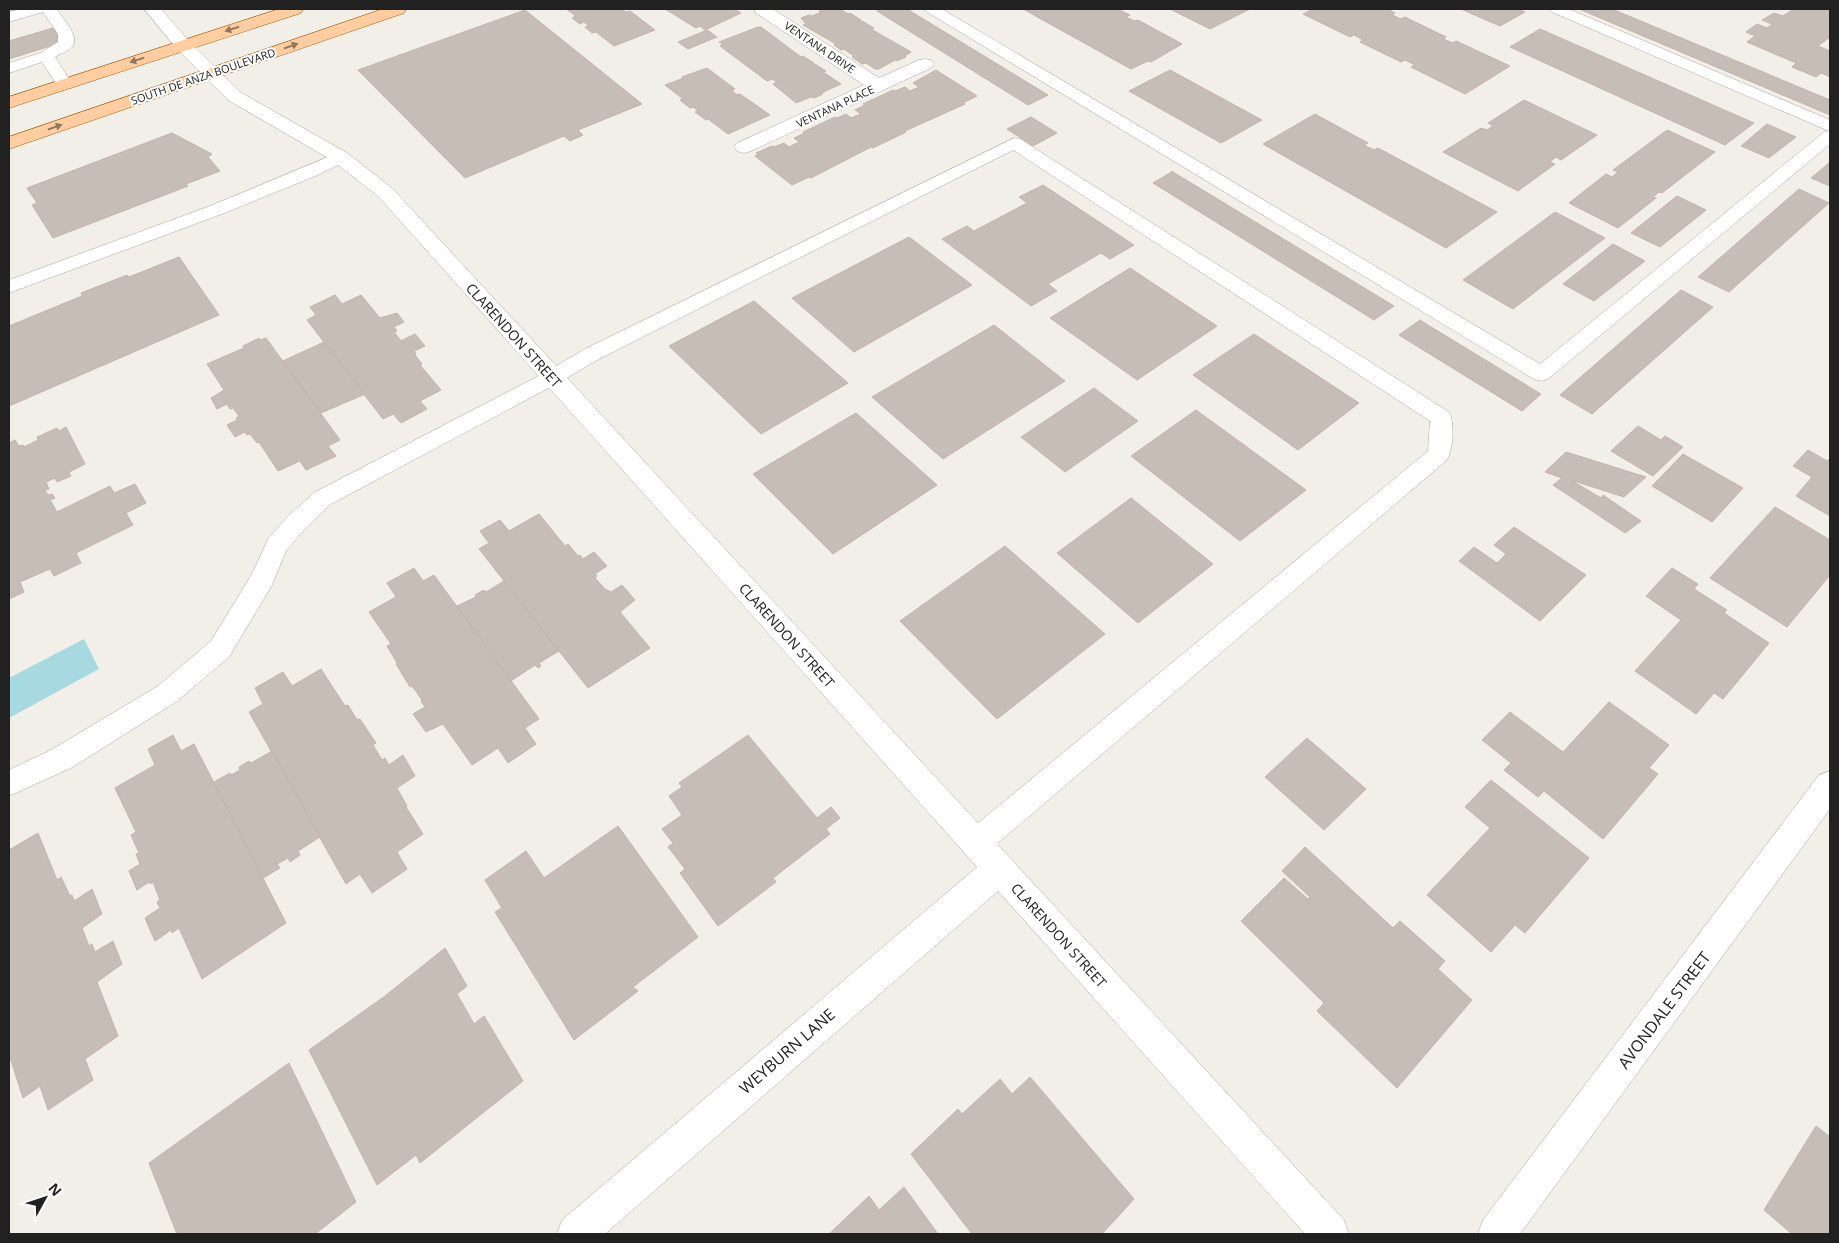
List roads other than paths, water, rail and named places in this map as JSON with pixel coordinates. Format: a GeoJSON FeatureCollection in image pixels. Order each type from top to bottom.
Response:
{"type":"FeatureCollection","features":[{"type":"Feature","properties":{"kind":"main road"},"geometry":{"type":"LineString","coordinates":[[9,103],[294,9]]}},
{"type":"Feature","properties":{"kind":"main road","name":"SOUTH DE ANZA BOULEVARD"},"geometry":{"type":"LineString","coordinates":[[9,143],[398,9]]}},
{"type":"Feature","properties":{"kind":"street","name":"CLARENDON STREET"},"geometry":{"type":"LineString","coordinates":[[152,9],[183,45],[234,96],[340,157],[385,192],[1330,1234]]}},
{"type":"Feature","properties":{"kind":"street","name":"VENTANA DRIVE"},"geometry":{"type":"LineString","coordinates":[[762,9],[878,86]]}},
{"type":"Feature","properties":{"kind":"street","name":"VENTANA PLACE"},"geometry":{"type":"LineString","coordinates":[[744,147],[925,64]]}},
{"type":"Feature","properties":{"kind":"street","name":"AVONDALE STREET"},"geometry":{"type":"LineString","coordinates":[[1497,1234],[1830,785]]}},
{"type":"Feature","properties":{"kind":"street","name":"WEYBURN LANE"},"geometry":{"type":"LineString","coordinates":[[576,1234],[999,869]]}},
{"type":"Feature","properties":{"kind":"lane"},"geometry":{"type":"LineString","coordinates":[[9,18],[38,9]]}},
{"type":"Feature","properties":{"kind":"lane"},"geometry":{"type":"LineString","coordinates":[[9,68],[46,56],[66,44],[66,34],[49,9]]}},
{"type":"Feature","properties":{"kind":"lane"},"geometry":{"type":"LineString","coordinates":[[932,9],[1541,374],[1830,136]]}},
{"type":"Feature","properties":{"kind":"lane"},"geometry":{"type":"LineString","coordinates":[[1557,9],[1830,126]]}},
{"type":"Feature","properties":{"kind":"lane"},"geometry":{"type":"LineString","coordinates":[[46,56],[65,84]]}},
{"type":"Feature","properties":{"kind":"lane"},"geometry":{"type":"LineString","coordinates":[[9,783],[61,759],[167,694],[220,650],[263,578],[276,546],[296,523],[323,498],[553,377],[592,354],[1014,142],[1441,418],[1439,454],[976,844]]}},
{"type":"Feature","properties":{"kind":"lane"},"geometry":{"type":"LineString","coordinates":[[9,287],[216,210],[312,171],[340,157]]}},
{"type":"Feature","properties":{"kind":"water"},"geometry":{"type":"Polygon","coordinates":[[[84,639],[99,669],[9,718],[9,678],[84,639]]]}}]}
